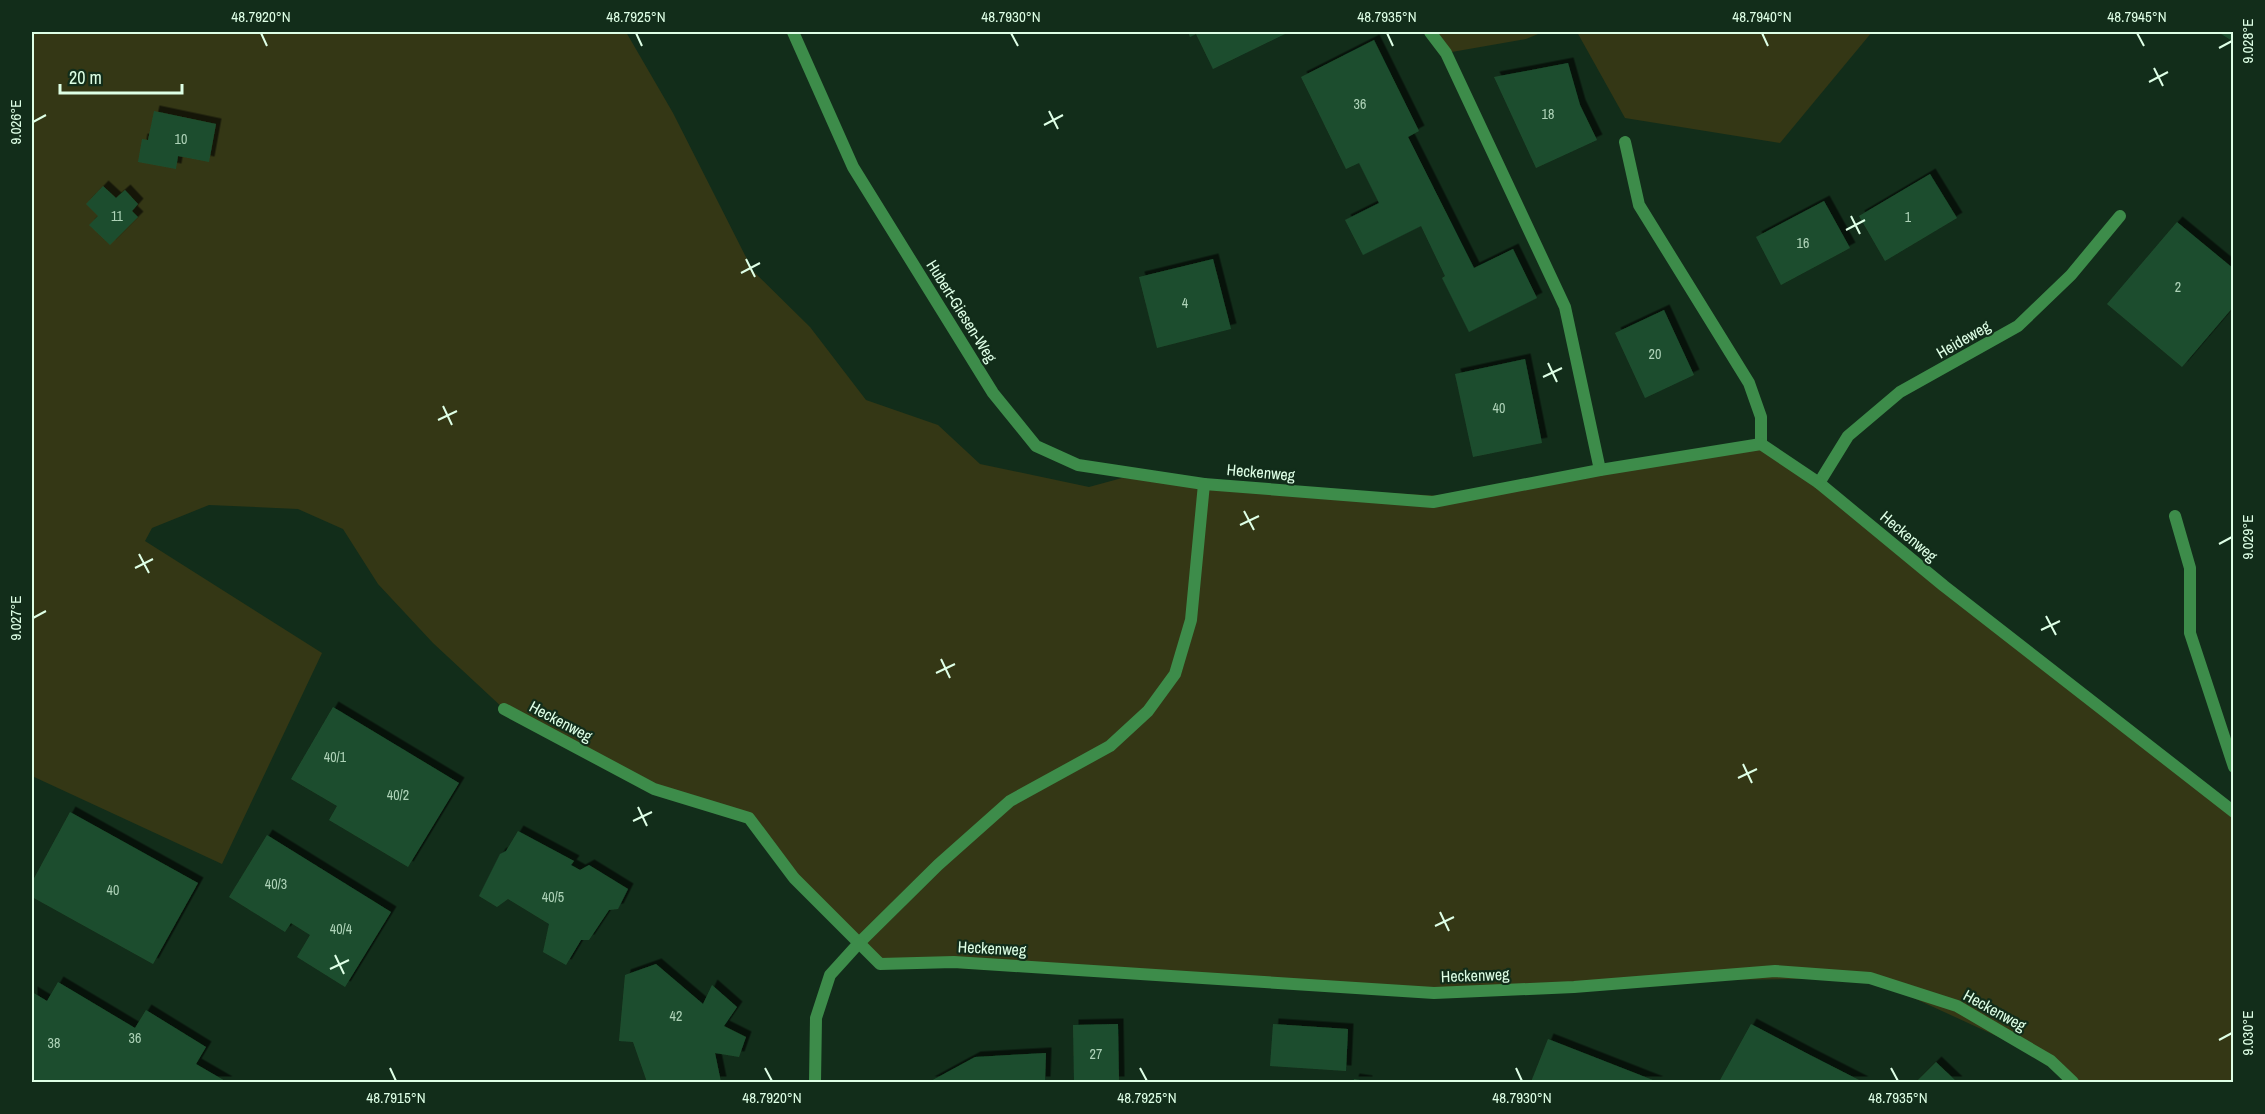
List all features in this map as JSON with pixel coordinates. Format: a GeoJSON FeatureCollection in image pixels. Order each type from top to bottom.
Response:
{"type":"FeatureCollection","features":[{"type":"Feature","properties":{"kind":"street","name":"Hubert-Giesen-Weg"},"geometry":{"type":"LineString","coordinates":[[793,32],[853,166],[993,393],[1036,446],[1078,465],[1204,484]]}},
{"type":"Feature","properties":{"kind":"street"},"geometry":{"type":"LineString","coordinates":[[1430,32],[1446,53],[1565,307],[1600,470]]}},
{"type":"Feature","properties":{"kind":"street"},"geometry":{"type":"LineString","coordinates":[[1625,142],[1639,205],[1749,383],[1761,417],[1761,444]]}},
{"type":"Feature","properties":{"kind":"street","name":"Heideweg"},"geometry":{"type":"LineString","coordinates":[[1819,483],[1848,436],[1900,392],[2018,326],[2071,275],[2120,216]]}},
{"type":"Feature","properties":{"kind":"street","name":"Heckenweg"},"geometry":{"type":"LineString","coordinates":[[815,1083],[816,1018],[830,975],[938,865],[1010,801],[1110,746],[1148,711],[1175,674],[1191,620],[1204,484],[1433,502],[1600,470],[1761,444],[1819,483],[1944,586],[2234,812]]}},
{"type":"Feature","properties":{"kind":"street"},"geometry":{"type":"LineString","coordinates":[[2175,516],[2190,568],[2190,633],[2234,766]]}},
{"type":"Feature","properties":{"kind":"street","name":"Heckenweg"},"geometry":{"type":"LineString","coordinates":[[504,709],[654,789],[749,818],[794,878],[880,964],[954,962],[1434,993],[1574,987],[1775,971],[1870,978],[1958,1006],[2052,1061],[2073,1083]]}},
{"type":"Feature","properties":{"kind":"green space"},"geometry":{"type":"Polygon","coordinates":[[[32,32],[626,32],[673,113],[753,271],[810,327],[866,400],[938,425],[980,464],[1089,487],[1122,478],[1444,496],[1761,444],[2233,812],[2233,1082],[2073,1082],[2051,1061],[1870,978],[1654,981],[1434,993],[880,964],[794,878],[749,818],[654,789],[504,709],[433,643],[378,584],[343,529],[298,509],[209,505],[152,528],[145,541],[322,653],[222,864],[32,776],[32,32]]]}},
{"type":"Feature","properties":{"kind":"green space"},"geometry":{"type":"Polygon","coordinates":[[[1430,32],[1543,32],[1526,39],[1446,53],[1430,32]]]}},
{"type":"Feature","properties":{"kind":"green space"},"geometry":{"type":"Polygon","coordinates":[[[1577,32],[1872,32],[1780,143],[1625,118],[1577,32]]]}},
{"type":"Feature","properties":{"kind":"building"},"geometry":{"type":"Polygon","coordinates":[[[1188,32],[1289,32],[1213,69],[1196,34],[1190,37],[1188,32]]]}},
{"type":"Feature","properties":{"kind":"building"},"geometry":{"type":"Polygon","coordinates":[[[2218,32],[2234,32],[2234,42],[2218,32]]]}},
{"type":"Feature","properties":{"kind":"building"},"geometry":{"type":"Polygon","coordinates":[[[1374,40],[1419,131],[1408,137],[1474,268],[1513,249],[1537,298],[1469,332],[1442,278],[1445,276],[1421,226],[1363,255],[1345,220],[1379,203],[1359,163],[1346,169],[1301,77],[1374,40]]]}},
{"type":"Feature","properties":{"kind":"building"},"geometry":{"type":"Polygon","coordinates":[[[1568,63],[1580,105],[1597,140],[1536,168],[1494,77],[1568,63]]]}},
{"type":"Feature","properties":{"kind":"building"},"geometry":{"type":"Polygon","coordinates":[[[154,111],[216,124],[209,162],[178,156],[176,169],[138,162],[142,139],[148,140],[154,111]]]}},
{"type":"Feature","properties":{"kind":"building"},"geometry":{"type":"Polygon","coordinates":[[[1930,174],[1957,218],[1885,261],[1859,216],[1930,174]]]}},
{"type":"Feature","properties":{"kind":"building"},"geometry":{"type":"Polygon","coordinates":[[[103,186],[116,198],[125,190],[138,204],[132,211],[138,217],[110,245],[89,225],[98,216],[86,204],[103,186]]]}},
{"type":"Feature","properties":{"kind":"building"},"geometry":{"type":"Polygon","coordinates":[[[1824,201],[1850,248],[1781,285],[1756,237],[1824,201]]]}},
{"type":"Feature","properties":{"kind":"building"},"geometry":{"type":"Polygon","coordinates":[[[2177,222],[2234,269],[2234,306],[2182,367],[2107,304],[2177,222]]]}},
{"type":"Feature","properties":{"kind":"building"},"geometry":{"type":"Polygon","coordinates":[[[1213,259],[1231,329],[1157,348],[1139,277],[1213,259]]]}},
{"type":"Feature","properties":{"kind":"building"},"geometry":{"type":"Polygon","coordinates":[[[1664,310],[1694,375],[1645,398],[1615,333],[1664,310]]]}},
{"type":"Feature","properties":{"kind":"building"},"geometry":{"type":"Polygon","coordinates":[[[1525,359],[1542,443],[1473,457],[1455,374],[1525,359]]]}},
{"type":"Feature","properties":{"kind":"building"},"geometry":{"type":"Polygon","coordinates":[[[333,707],[459,783],[408,867],[329,820],[337,806],[291,779],[333,707]]]}},
{"type":"Feature","properties":{"kind":"building"},"geometry":{"type":"Polygon","coordinates":[[[70,812],[198,883],[153,964],[32,897],[32,882],[70,812]]]}},
{"type":"Feature","properties":{"kind":"building"},"geometry":{"type":"Polygon","coordinates":[[[518,831],[574,861],[571,865],[580,870],[589,865],[628,889],[618,909],[609,910],[589,940],[581,940],[566,965],[543,952],[549,924],[508,899],[497,907],[479,896],[500,854],[506,851],[518,831]]]}},
{"type":"Feature","properties":{"kind":"building"},"geometry":{"type":"Polygon","coordinates":[[[267,835],[391,912],[345,987],[297,957],[310,935],[291,923],[285,932],[229,897],[267,835]]]}},
{"type":"Feature","properties":{"kind":"building"},"geometry":{"type":"Polygon","coordinates":[[[656,964],[703,1004],[712,985],[737,1007],[724,1026],[746,1037],[739,1057],[715,1053],[721,1082],[647,1082],[633,1042],[619,1041],[625,975],[656,964]]]}},
{"type":"Feature","properties":{"kind":"building"},"geometry":{"type":"Polygon","coordinates":[[[58,982],[135,1028],[146,1010],[206,1047],[196,1064],[227,1082],[36,1082],[32,1080],[32,992],[47,1001],[58,982]]]}},
{"type":"Feature","properties":{"kind":"building"},"geometry":{"type":"Polygon","coordinates":[[[1118,1024],[1119,1082],[1074,1082],[1073,1025],[1118,1024]]]}},
{"type":"Feature","properties":{"kind":"building"},"geometry":{"type":"Polygon","coordinates":[[[1273,1024],[1348,1029],[1346,1071],[1270,1066],[1273,1024]]]}},
{"type":"Feature","properties":{"kind":"building"},"geometry":{"type":"Polygon","coordinates":[[[1751,1024],[1810,1055],[1863,1082],[1719,1082],[1751,1024]]]}},
{"type":"Feature","properties":{"kind":"building"},"geometry":{"type":"Polygon","coordinates":[[[1548,1039],[1658,1082],[1531,1082],[1548,1039]]]}},
{"type":"Feature","properties":{"kind":"building"},"geometry":{"type":"Polygon","coordinates":[[[1046,1053],[1045,1082],[929,1082],[975,1057],[1046,1053]]]}},
{"type":"Feature","properties":{"kind":"building"},"geometry":{"type":"Polygon","coordinates":[[[1936,1062],[1957,1082],[1916,1082],[1936,1062]]]}},
{"type":"Feature","properties":{"kind":"building"},"geometry":{"type":"Polygon","coordinates":[[[1354,1079],[1367,1081],[1367,1082],[1353,1082],[1354,1079]]]}}]}
